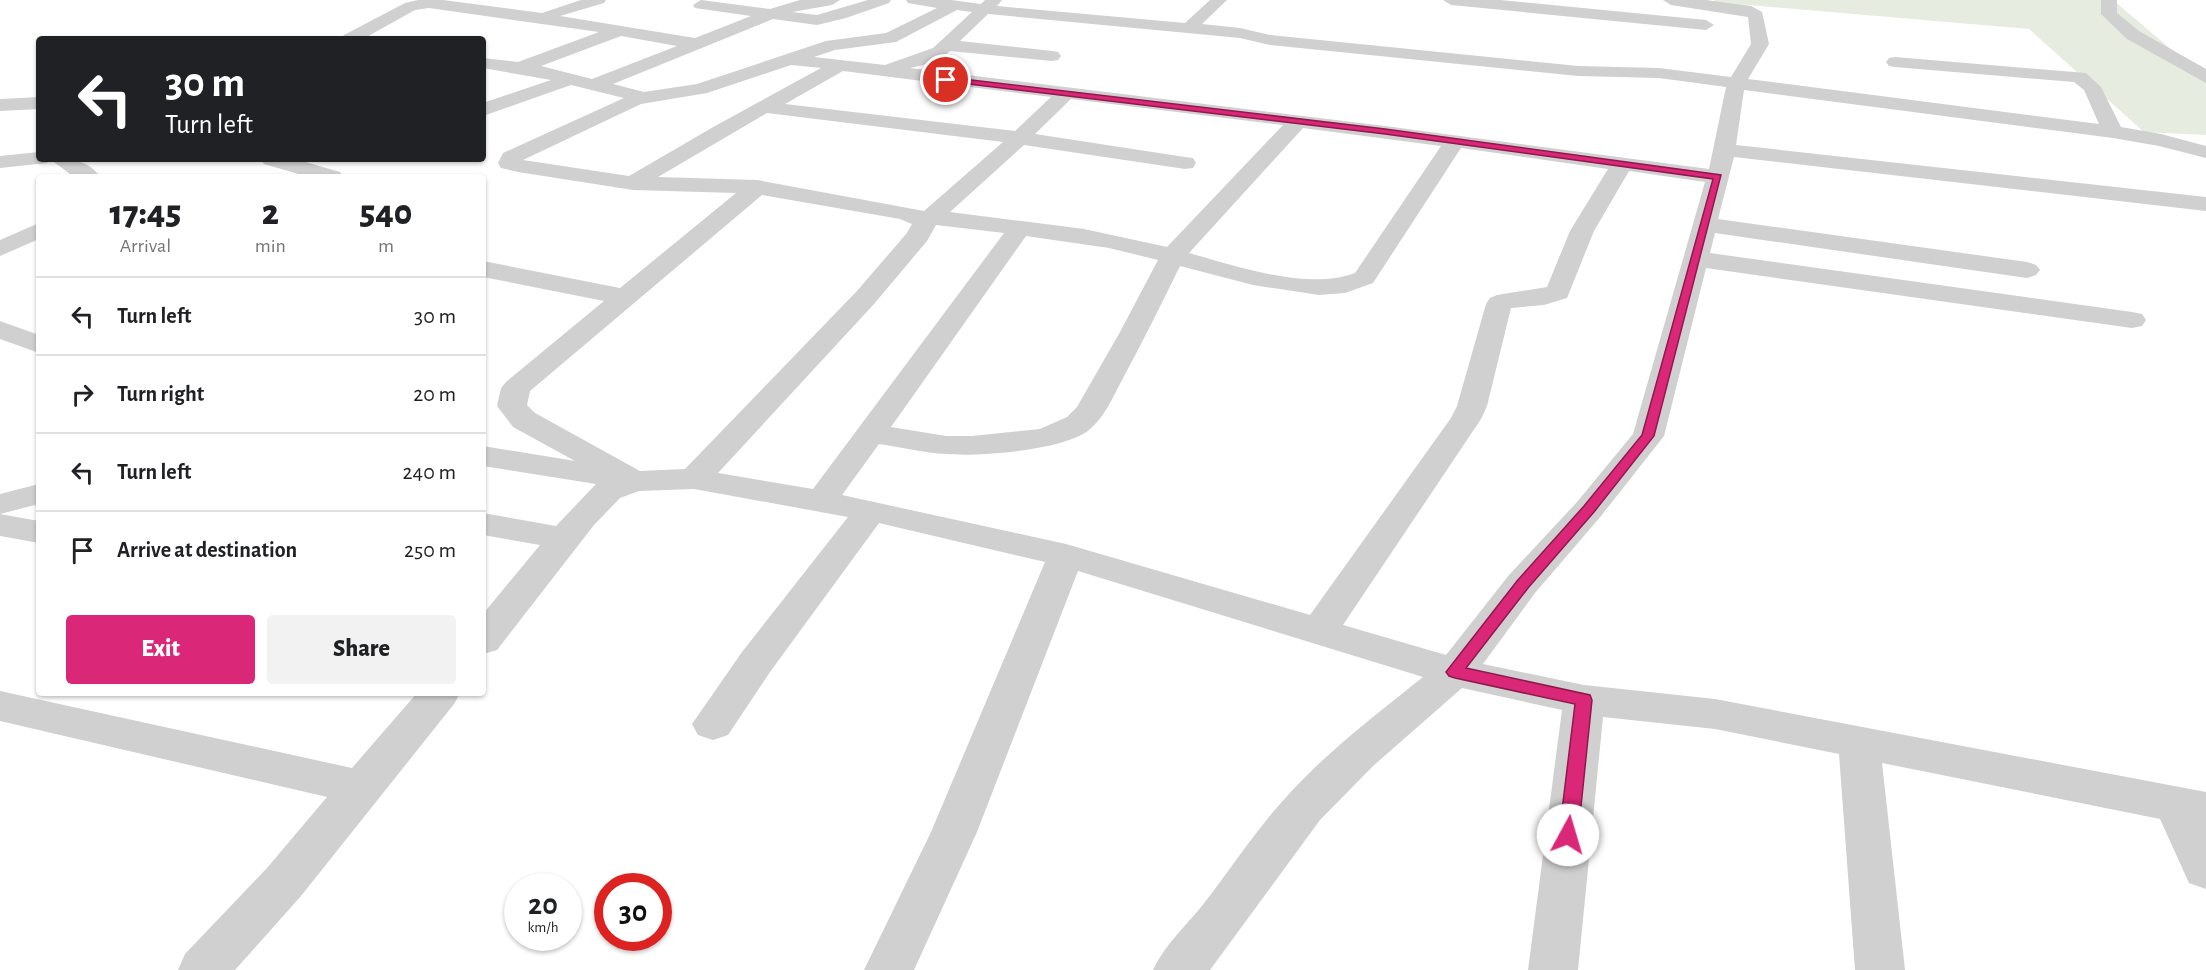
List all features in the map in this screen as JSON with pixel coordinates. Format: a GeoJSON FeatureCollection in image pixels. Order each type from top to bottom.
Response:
{"type":"FeatureCollection","features":[{"type":"Feature","properties":{"kind":"street"},"geometry":{"type":"LineString","coordinates":[[538,17],[598,0]]}},
{"type":"Feature","properties":{"kind":"street"},"geometry":{"type":"LineString","coordinates":[[593,85],[792,6],[832,0]]}},
{"type":"Feature","properties":{"kind":"street"},"geometry":{"type":"LineString","coordinates":[[701,5],[770,15],[824,19],[883,0]]}},
{"type":"Feature","properties":{"kind":"street"},"geometry":{"type":"LineString","coordinates":[[914,0],[956,5],[988,4],[1240,33],[1270,40],[1522,66],[1578,71],[1659,73],[2113,132],[2161,140],[2206,152]]}},
{"type":"Feature","properties":{"kind":"street"},"geometry":{"type":"LineString","coordinates":[[1189,28],[1219,0]]}},
{"type":"Feature","properties":{"kind":"street"},"geometry":{"type":"LineString","coordinates":[[1451,0],[1760,30]]}},
{"type":"Feature","properties":{"kind":"street"},"geometry":{"type":"LineString","coordinates":[[1178,970],[1203,944],[1304,807],[1340,772],[1455,672],[1522,584],[1589,509],[1648,436],[1721,163],[1736,83],[1756,54],[1760,44],[1760,30],[1756,15],[1751,11],[1671,0]]}},
{"type":"Feature","properties":{"kind":"street"},"geometry":{"type":"LineString","coordinates":[[2109,0],[2109,14],[2133,35],[2206,77]]}},
{"type":"Feature","properties":{"kind":"street"},"geometry":{"type":"LineString","coordinates":[[356,36],[411,6],[423,3],[538,17],[697,44]]}},
{"type":"Feature","properties":{"kind":"street"},"geometry":{"type":"LineString","coordinates":[[875,71],[931,57],[988,4]]}},
{"type":"Feature","properties":{"kind":"street"},"geometry":{"type":"LineString","coordinates":[[956,5],[890,38],[832,45],[700,89],[636,99],[511,158],[509,163],[633,183],[757,187],[900,212],[928,220],[1019,229],[1134,247],[1171,258],[1291,284],[1342,287],[1357,283],[1364,278],[1455,141]]}},
{"type":"Feature","properties":{"kind":"street"},"geometry":{"type":"LineString","coordinates":[[519,68],[620,30]]}},
{"type":"Feature","properties":{"kind":"street"},"geometry":{"type":"LineString","coordinates":[[946,45],[1052,56]]}},
{"type":"Feature","properties":{"kind":"street"},"geometry":{"type":"LineString","coordinates":[[789,60],[1298,121],[1622,164],[1721,163],[2206,204]]}},
{"type":"Feature","properties":{"kind":"street"},"geometry":{"type":"LineString","coordinates":[[1895,62],[2079,77],[2092,87],[2113,132]]}},
{"type":"Feature","properties":{"kind":"street"},"geometry":{"type":"LineString","coordinates":[[486,63],[570,79],[636,95],[636,99]]}},
{"type":"Feature","properties":{"kind":"street"},"geometry":{"type":"LineString","coordinates":[[633,183],[839,66]]}},
{"type":"Feature","properties":{"kind":"street"},"geometry":{"type":"LineString","coordinates":[[486,109],[570,79]]}},
{"type":"Feature","properties":{"kind":"street"},"geometry":{"type":"LineString","coordinates":[[694,479],[865,298],[918,236],[928,220],[1065,94]]}},
{"type":"Feature","properties":{"kind":"street"},"geometry":{"type":"LineString","coordinates":[[0,105],[36,104]]}},
{"type":"Feature","properties":{"kind":"street"},"geometry":{"type":"LineString","coordinates":[[765,107],[1018,138],[1185,163]]}},
{"type":"Feature","properties":{"kind":"street"},"geometry":{"type":"LineString","coordinates":[[870,433],[946,445],[972,445],[1041,438],[1063,432],[1078,424],[1090,411],[1101,392],[1171,258],[1298,121]]}},
{"type":"Feature","properties":{"kind":"street"},"geometry":{"type":"LineString","coordinates":[[2161,140],[2206,141]]}},
{"type":"Feature","properties":{"kind":"street"},"geometry":{"type":"LineString","coordinates":[[0,162],[36,158]]}},
{"type":"Feature","properties":{"kind":"street"},"geometry":{"type":"LineString","coordinates":[[66,162],[84,174]]}},
{"type":"Feature","properties":{"kind":"street"},"geometry":{"type":"LineString","coordinates":[[282,162],[322,174]]}},
{"type":"Feature","properties":{"kind":"street"},"geometry":{"type":"LineString","coordinates":[[1319,631],[1466,419],[1472,406],[1499,304],[1509,300],[1550,296],[1558,292],[1582,231],[1622,164]]}},
{"type":"Feature","properties":{"kind":"street"},"geometry":{"type":"LineString","coordinates":[[634,481],[524,420],[512,406],[516,388],[757,187]]}},
{"type":"Feature","properties":{"kind":"street"},"geometry":{"type":"LineString","coordinates":[[1705,224],[2027,270]]}},
{"type":"Feature","properties":{"kind":"street"},"geometry":{"type":"LineString","coordinates":[[821,501],[1019,229]]}},
{"type":"Feature","properties":{"kind":"street"},"geometry":{"type":"LineString","coordinates":[[0,249],[36,231]]}},
{"type":"Feature","properties":{"kind":"street"},"geometry":{"type":"LineString","coordinates":[[1696,259],[2132,320]]}},
{"type":"Feature","properties":{"kind":"street"},"geometry":{"type":"LineString","coordinates":[[486,270],[624,297]]}},
{"type":"Feature","properties":{"kind":"street"},"geometry":{"type":"LineString","coordinates":[[0,329],[36,344]]}},
{"type":"Feature","properties":{"kind":"street"},"geometry":{"type":"LineString","coordinates":[[486,456],[634,481],[694,479],[870,511],[1066,555],[1455,672],[1584,700],[1715,714],[2190,807],[2206,869]]}},
{"type":"Feature","properties":{"kind":"street"},"geometry":{"type":"LineString","coordinates":[[488,627],[582,517],[609,490],[634,481]]}},
{"type":"Feature","properties":{"kind":"street"},"geometry":{"type":"LineString","coordinates":[[0,504],[36,495]]}},
{"type":"Feature","properties":{"kind":"street"},"geometry":{"type":"LineString","coordinates":[[713,724],[756,662],[870,511]]}},
{"type":"Feature","properties":{"kind":"street"},"geometry":{"type":"LineString","coordinates":[[0,525],[36,531]]}},
{"type":"Feature","properties":{"kind":"street"},"geometry":{"type":"LineString","coordinates":[[486,525],[565,539]]}},
{"type":"Feature","properties":{"kind":"street"},"geometry":{"type":"LineString","coordinates":[[889,970],[954,832],[1066,555]]}},
{"type":"Feature","properties":{"kind":"street"},"geometry":{"type":"LineString","coordinates":[[203,970],[284,882],[438,696]]}},
{"type":"Feature","properties":{"kind":"street"},"geometry":{"type":"LineString","coordinates":[[1553,970],[1584,700]]}},
{"type":"Feature","properties":{"kind":"street"},"geometry":{"type":"LineString","coordinates":[[0,706],[362,788]]}},
{"type":"Feature","properties":{"kind":"street"},"geometry":{"type":"LineString","coordinates":[[1859,743],[1880,970]]}},
{"type":"Feature","properties":{"kind":"shaded area"},"geometry":{"type":"Polygon","coordinates":[[[1714,0],[2113,0],[2206,79],[2206,135],[2144,132],[2029,29],[1714,2],[1714,0]]]}},
{"type":"Feature","properties":{"kind":"route"},"geometry":{"type":"LineString","coordinates":[[946,80],[1385,132],[1718,177],[1648,436],[1589,509],[1522,584],[1455,672],[1584,700],[1568,835]]}}]}
